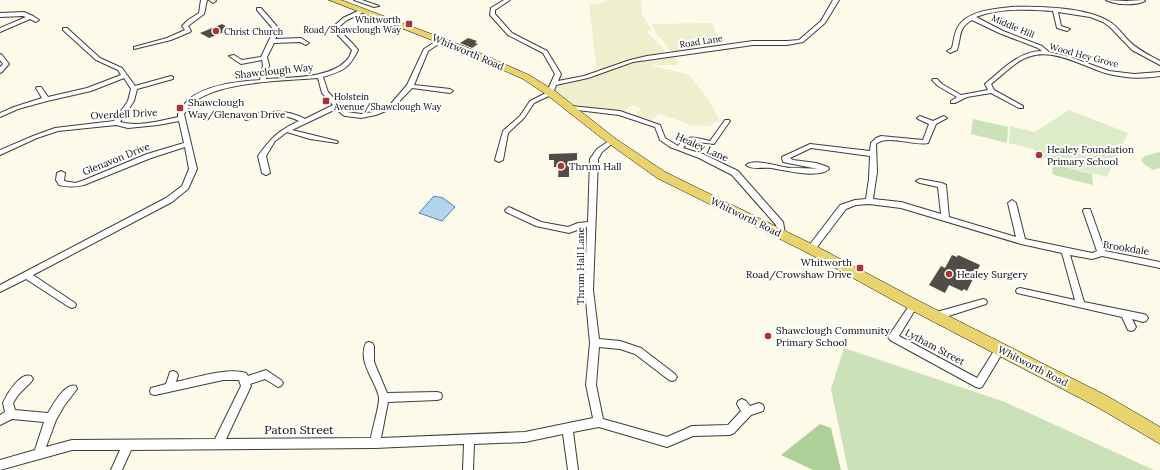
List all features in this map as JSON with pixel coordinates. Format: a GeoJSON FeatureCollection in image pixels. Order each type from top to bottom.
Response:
{"type":"FeatureCollection","features":[{"type":"Feature","properties":{"kind":"main road","name":"Whitworth Road"},"geometry":{"type":"LineString","coordinates":[[333,0],[378,16],[394,24],[441,40],[552,89],[571,108],[612,141],[660,175],[812,249],[914,305],[1103,402],[1160,436]]}},
{"type":"Feature","properties":{"kind":"street"},"geometry":{"type":"LineString","coordinates":[[136,48],[169,39],[188,31],[185,26],[201,14],[204,0]]}},
{"type":"Feature","properties":{"kind":"street"},"geometry":{"type":"LineString","coordinates":[[357,0],[376,6]]}},
{"type":"Feature","properties":{"kind":"street"},"geometry":{"type":"LineString","coordinates":[[507,0],[493,9],[492,14],[510,34],[545,52],[558,74],[552,89]]}},
{"type":"Feature","properties":{"kind":"street","name":"Road Lane"},"geometry":{"type":"LineString","coordinates":[[500,160],[505,132],[522,117],[532,102],[552,89],[632,61],[647,58],[753,43],[787,43],[801,41],[823,22],[836,0]]}},
{"type":"Feature","properties":{"kind":"street"},"geometry":{"type":"LineString","coordinates":[[1109,0],[1126,3],[1142,1]]}},
{"type":"Feature","properties":{"kind":"street"},"geometry":{"type":"LineString","coordinates":[[950,51],[955,48],[958,32],[964,23],[971,17],[993,10],[1015,7],[1040,7],[1087,14],[1104,20],[1112,25],[1121,37],[1132,47],[1160,62]]}},
{"type":"Feature","properties":{"kind":"street"},"geometry":{"type":"LineString","coordinates":[[259,9],[277,30],[264,58],[266,65],[263,81]]}},
{"type":"Feature","properties":{"kind":"street"},"geometry":{"type":"LineString","coordinates":[[1055,9],[1059,27],[1067,29]]}},
{"type":"Feature","properties":{"kind":"street","name":"Shawclough Way"},"geometry":{"type":"LineString","coordinates":[[182,118],[181,114],[191,101],[210,91],[235,84],[320,76],[338,70],[350,61],[355,50],[351,44],[337,31],[338,26],[345,19],[362,11]]}},
{"type":"Feature","properties":{"kind":"street"},"geometry":{"type":"LineString","coordinates":[[0,14],[24,14],[33,19],[0,30]]}},
{"type":"Feature","properties":{"kind":"street","name":"Middle Hill"},"geometry":{"type":"LineString","coordinates":[[971,17],[1001,32],[1040,48],[1047,53]]}},
{"type":"Feature","properties":{"kind":"street"},"geometry":{"type":"LineString","coordinates":[[65,29],[98,59],[120,69],[133,88],[131,101],[116,123]]}},
{"type":"Feature","properties":{"kind":"street"},"geometry":{"type":"LineString","coordinates":[[272,40],[301,40],[306,43]]}},
{"type":"Feature","properties":{"kind":"street"},"geometry":{"type":"LineString","coordinates":[[320,76],[325,93],[345,114],[361,116],[374,114],[391,107],[410,86],[426,50],[441,40]]}},
{"type":"Feature","properties":{"kind":"street","name":"Wood Hey Grove"},"geometry":{"type":"LineString","coordinates":[[992,91],[988,84],[1027,55],[1047,53],[1110,72],[1140,76],[1160,74]]}},
{"type":"Feature","properties":{"kind":"street"},"geometry":{"type":"LineString","coordinates":[[0,56],[6,64],[0,70]]}},
{"type":"Feature","properties":{"kind":"street"},"geometry":{"type":"LineString","coordinates":[[232,56],[241,62],[264,58]]}},
{"type":"Feature","properties":{"kind":"street"},"geometry":{"type":"LineString","coordinates":[[0,115],[16,108],[46,99],[89,90],[124,76]]}},
{"type":"Feature","properties":{"kind":"street"},"geometry":{"type":"LineString","coordinates":[[133,88],[171,78]]}},
{"type":"Feature","properties":{"kind":"street"},"geometry":{"type":"LineString","coordinates":[[935,80],[940,85],[961,97]]}},
{"type":"Feature","properties":{"kind":"street"},"geometry":{"type":"LineString","coordinates":[[410,86],[450,90]]}},
{"type":"Feature","properties":{"kind":"street"},"geometry":{"type":"LineString","coordinates":[[39,88],[46,99]]}},
{"type":"Feature","properties":{"kind":"street"},"geometry":{"type":"LineString","coordinates":[[953,102],[965,95],[992,91],[1021,107]]}},
{"type":"Feature","properties":{"kind":"street"},"geometry":{"type":"LineString","coordinates":[[266,173],[262,156],[273,140],[286,130],[337,106]]}},
{"type":"Feature","properties":{"kind":"street","name":"Healey Lane"},"geometry":{"type":"LineString","coordinates":[[571,108],[620,113],[658,126],[662,139],[672,146],[701,156],[735,173],[780,224],[781,234]]}},
{"type":"Feature","properties":{"kind":"street"},"geometry":{"type":"LineString","coordinates":[[246,118],[271,112],[295,115],[304,121]]}},
{"type":"Feature","properties":{"kind":"street"},"geometry":{"type":"LineString","coordinates":[[0,289],[169,200],[185,187],[193,169],[182,118]]}},
{"type":"Feature","properties":{"kind":"street","name":"Overdell Drive"},"geometry":{"type":"LineString","coordinates":[[0,153],[34,137],[57,129],[116,123],[128,126],[158,123],[182,118]]}},
{"type":"Feature","properties":{"kind":"street"},"geometry":{"type":"LineString","coordinates":[[920,118],[933,124]]}},
{"type":"Feature","properties":{"kind":"street"},"geometry":{"type":"LineString","coordinates":[[869,201],[874,183],[873,144],[878,138],[890,137],[926,142],[933,124],[944,118]]}},
{"type":"Feature","properties":{"kind":"street"},"geometry":{"type":"LineString","coordinates":[[680,148],[688,139],[712,143],[723,125],[727,122]]}},
{"type":"Feature","properties":{"kind":"street"},"geometry":{"type":"LineString","coordinates":[[286,130],[310,138],[335,142]]}},
{"type":"Feature","properties":{"kind":"street","name":"Thrum Hall Lane"},"geometry":{"type":"LineString","coordinates":[[599,422],[591,385],[595,343],[589,290],[594,159],[599,151],[612,141]]}},
{"type":"Feature","properties":{"kind":"street","name":"Glenavon Drive"},"geometry":{"type":"LineString","coordinates":[[61,173],[60,180],[62,183],[67,185],[84,183],[149,156],[188,144]]}},
{"type":"Feature","properties":{"kind":"street"},"geometry":{"type":"LineString","coordinates":[[750,165],[770,166],[788,170],[824,170],[818,166],[792,163],[786,160],[786,157],[810,146],[874,154]]}},
{"type":"Feature","properties":{"kind":"street"},"geometry":{"type":"LineString","coordinates":[[920,181],[942,185],[945,218]]}},
{"type":"Feature","properties":{"kind":"street","name":"Brookdale"},"geometry":{"type":"LineString","coordinates":[[812,249],[843,207],[869,201],[901,205],[1021,241],[1065,251],[1092,256],[1102,253],[1160,265]]}},
{"type":"Feature","properties":{"kind":"street"},"geometry":{"type":"LineString","coordinates":[[1012,203],[1021,241]]}},
{"type":"Feature","properties":{"kind":"street"},"geometry":{"type":"LineString","coordinates":[[509,210],[538,224],[569,230],[578,226],[591,224]]}},
{"type":"Feature","properties":{"kind":"street"},"geometry":{"type":"LineString","coordinates":[[1087,211],[1102,253]]}},
{"type":"Feature","properties":{"kind":"street"},"geometry":{"type":"LineString","coordinates":[[1065,251],[1081,304]]}},
{"type":"Feature","properties":{"kind":"street"},"geometry":{"type":"LineString","coordinates":[[26,275],[72,305]]}},
{"type":"Feature","properties":{"kind":"street"},"geometry":{"type":"LineString","coordinates":[[1020,291],[1143,318]]}},
{"type":"Feature","properties":{"kind":"street"},"geometry":{"type":"LineString","coordinates":[[936,316],[982,302]]}},
{"type":"Feature","properties":{"kind":"street","name":"Lytham Street"},"geometry":{"type":"LineString","coordinates":[[914,305],[893,337],[979,384],[1000,349]]}},
{"type":"Feature","properties":{"kind":"street"},"geometry":{"type":"LineString","coordinates":[[1125,314],[1131,327]]}},
{"type":"Feature","properties":{"kind":"street"},"geometry":{"type":"LineString","coordinates":[[595,343],[620,345],[638,350],[672,377]]}},
{"type":"Feature","properties":{"kind":"street"},"geometry":{"type":"LineString","coordinates":[[369,346],[369,362],[384,398],[375,443]]}},
{"type":"Feature","properties":{"kind":"street"},"geometry":{"type":"LineString","coordinates":[[244,382],[266,374],[278,383]]}},
{"type":"Feature","properties":{"kind":"street"},"geometry":{"type":"LineString","coordinates":[[170,388],[173,375]]}},
{"type":"Feature","properties":{"kind":"street"},"geometry":{"type":"LineString","coordinates":[[155,391],[223,376],[243,376],[246,386],[219,442]]}},
{"type":"Feature","properties":{"kind":"street"},"geometry":{"type":"LineString","coordinates":[[10,414],[8,403],[14,392],[28,379]]}},
{"type":"Feature","properties":{"kind":"street"},"geometry":{"type":"LineString","coordinates":[[39,453],[52,418],[60,403],[72,389]]}},
{"type":"Feature","properties":{"kind":"street"},"geometry":{"type":"LineString","coordinates":[[384,398],[437,396]]}},
{"type":"Feature","properties":{"kind":"street"},"geometry":{"type":"LineString","coordinates":[[599,422],[667,442],[692,431],[730,430],[745,407],[759,408]]}},
{"type":"Feature","properties":{"kind":"street"},"geometry":{"type":"LineString","coordinates":[[0,420],[10,414],[52,418]]}},
{"type":"Feature","properties":{"kind":"street","name":"Paton Street"},"geometry":{"type":"LineString","coordinates":[[0,465],[72,445],[219,442],[375,443],[525,438],[599,422]]}},
{"type":"Feature","properties":{"kind":"street"},"geometry":{"type":"LineString","coordinates":[[567,429],[573,470]]}},
{"type":"Feature","properties":{"kind":"street"},"geometry":{"type":"LineString","coordinates":[[468,470],[469,439]]}},
{"type":"Feature","properties":{"kind":"street"},"geometry":{"type":"LineString","coordinates":[[116,470],[128,444]]}},
{"type":"Feature","properties":{"kind":"green space"},"geometry":{"type":"Polygon","coordinates":[[[608,0],[641,0],[642,14],[652,30],[647,30],[647,32],[659,45],[661,45],[664,52],[625,62],[597,72],[589,4],[599,4],[608,0]]]}},
{"type":"Feature","properties":{"kind":"green space"},"geometry":{"type":"Polygon","coordinates":[[[712,23],[721,45],[673,53],[664,45],[667,44],[658,36],[651,24],[712,23]]]}},
{"type":"Feature","properties":{"kind":"green space"},"geometry":{"type":"Polygon","coordinates":[[[674,55],[679,65],[650,65],[689,75],[709,100],[720,122],[713,122],[713,126],[691,125],[660,114],[649,122],[634,116],[642,108],[632,105],[623,111],[620,109],[615,111],[574,107],[552,91],[556,86],[584,79],[632,62],[674,55]]]}},
{"type":"Feature","properties":{"kind":"green space"},"geometry":{"type":"Polygon","coordinates":[[[1069,110],[1128,133],[1107,177],[1052,163],[1033,149],[1009,143],[1010,126],[1035,132],[1069,110]]]}},
{"type":"Feature","properties":{"kind":"green space"},"geometry":{"type":"Polygon","coordinates":[[[973,119],[1008,127],[1007,143],[971,134],[973,119]]]}},
{"type":"Feature","properties":{"kind":"green space"},"geometry":{"type":"Polygon","coordinates":[[[1160,152],[1160,168],[1153,170],[1141,160],[1145,156],[1160,152]]]}},
{"type":"Feature","properties":{"kind":"green space"},"geometry":{"type":"Polygon","coordinates":[[[1053,164],[1092,174],[1093,185],[1054,175],[1052,173],[1053,164]]]}},
{"type":"Feature","properties":{"kind":"green space"},"geometry":{"type":"Polygon","coordinates":[[[844,348],[1005,402],[1154,470],[848,470],[831,389],[844,348]]]}},
{"type":"Feature","properties":{"kind":"green space"},"geometry":{"type":"Polygon","coordinates":[[[820,424],[831,428],[841,470],[813,470],[781,455],[820,424]]]}},
{"type":"Feature","properties":{"kind":"water"},"geometry":{"type":"Polygon","coordinates":[[[434,196],[443,198],[455,207],[442,221],[419,213],[434,196]]]}},
{"type":"Feature","properties":{"kind":"building","name":"Christ Church"},"geometry":{"type":"Polygon","coordinates":[[[222,24],[231,29],[209,38],[200,33],[222,24]]]}},
{"type":"Feature","properties":{"kind":"building"},"geometry":{"type":"Polygon","coordinates":[[[468,38],[477,41],[475,43],[478,44],[472,48],[460,43],[468,38]]]}},
{"type":"Feature","properties":{"kind":"building","name":"Thrum Hall"},"geometry":{"type":"Polygon","coordinates":[[[577,153],[577,160],[571,161],[571,164],[569,164],[569,177],[558,177],[559,167],[554,167],[554,160],[549,160],[549,154],[577,153]]]}},
{"type":"Feature","properties":{"kind":"building","name":"Healey Surgery"},"geometry":{"type":"Polygon","coordinates":[[[952,255],[957,257],[958,255],[980,265],[967,291],[964,289],[962,291],[949,285],[945,293],[929,285],[941,266],[945,268],[952,255]]]}},
{"type":"Feature","properties":{"kind":"place","name":"Whitworth Road/Shawclough Way"},"geometry":{"type":"Point","coordinates":[409,24]}},
{"type":"Feature","properties":{"kind":"place","name":"Christ Church"},"geometry":{"type":"Point","coordinates":[216,31]}},
{"type":"Feature","properties":{"kind":"place","name":"Holstein Avenue/Shawclough Way"},"geometry":{"type":"Point","coordinates":[326,101]}},
{"type":"Feature","properties":{"kind":"place","name":"Shawclough Way/Glenavon Drive"},"geometry":{"type":"Point","coordinates":[180,108]}},
{"type":"Feature","properties":{"kind":"place","name":"Healey Foundation Primary School"},"geometry":{"type":"Point","coordinates":[1039,155]}},
{"type":"Feature","properties":{"kind":"place","name":"Thrum Hall"},"geometry":{"type":"Point","coordinates":[561,166]}},
{"type":"Feature","properties":{"kind":"place","name":"Whitworth Road/Crowshaw Drive"},"geometry":{"type":"Point","coordinates":[860,268]}},
{"type":"Feature","properties":{"kind":"place","name":"Healey Surgery"},"geometry":{"type":"Point","coordinates":[949,274]}},
{"type":"Feature","properties":{"kind":"place","name":"Shawclough Community Primary School"},"geometry":{"type":"Point","coordinates":[768,336]}}]}
